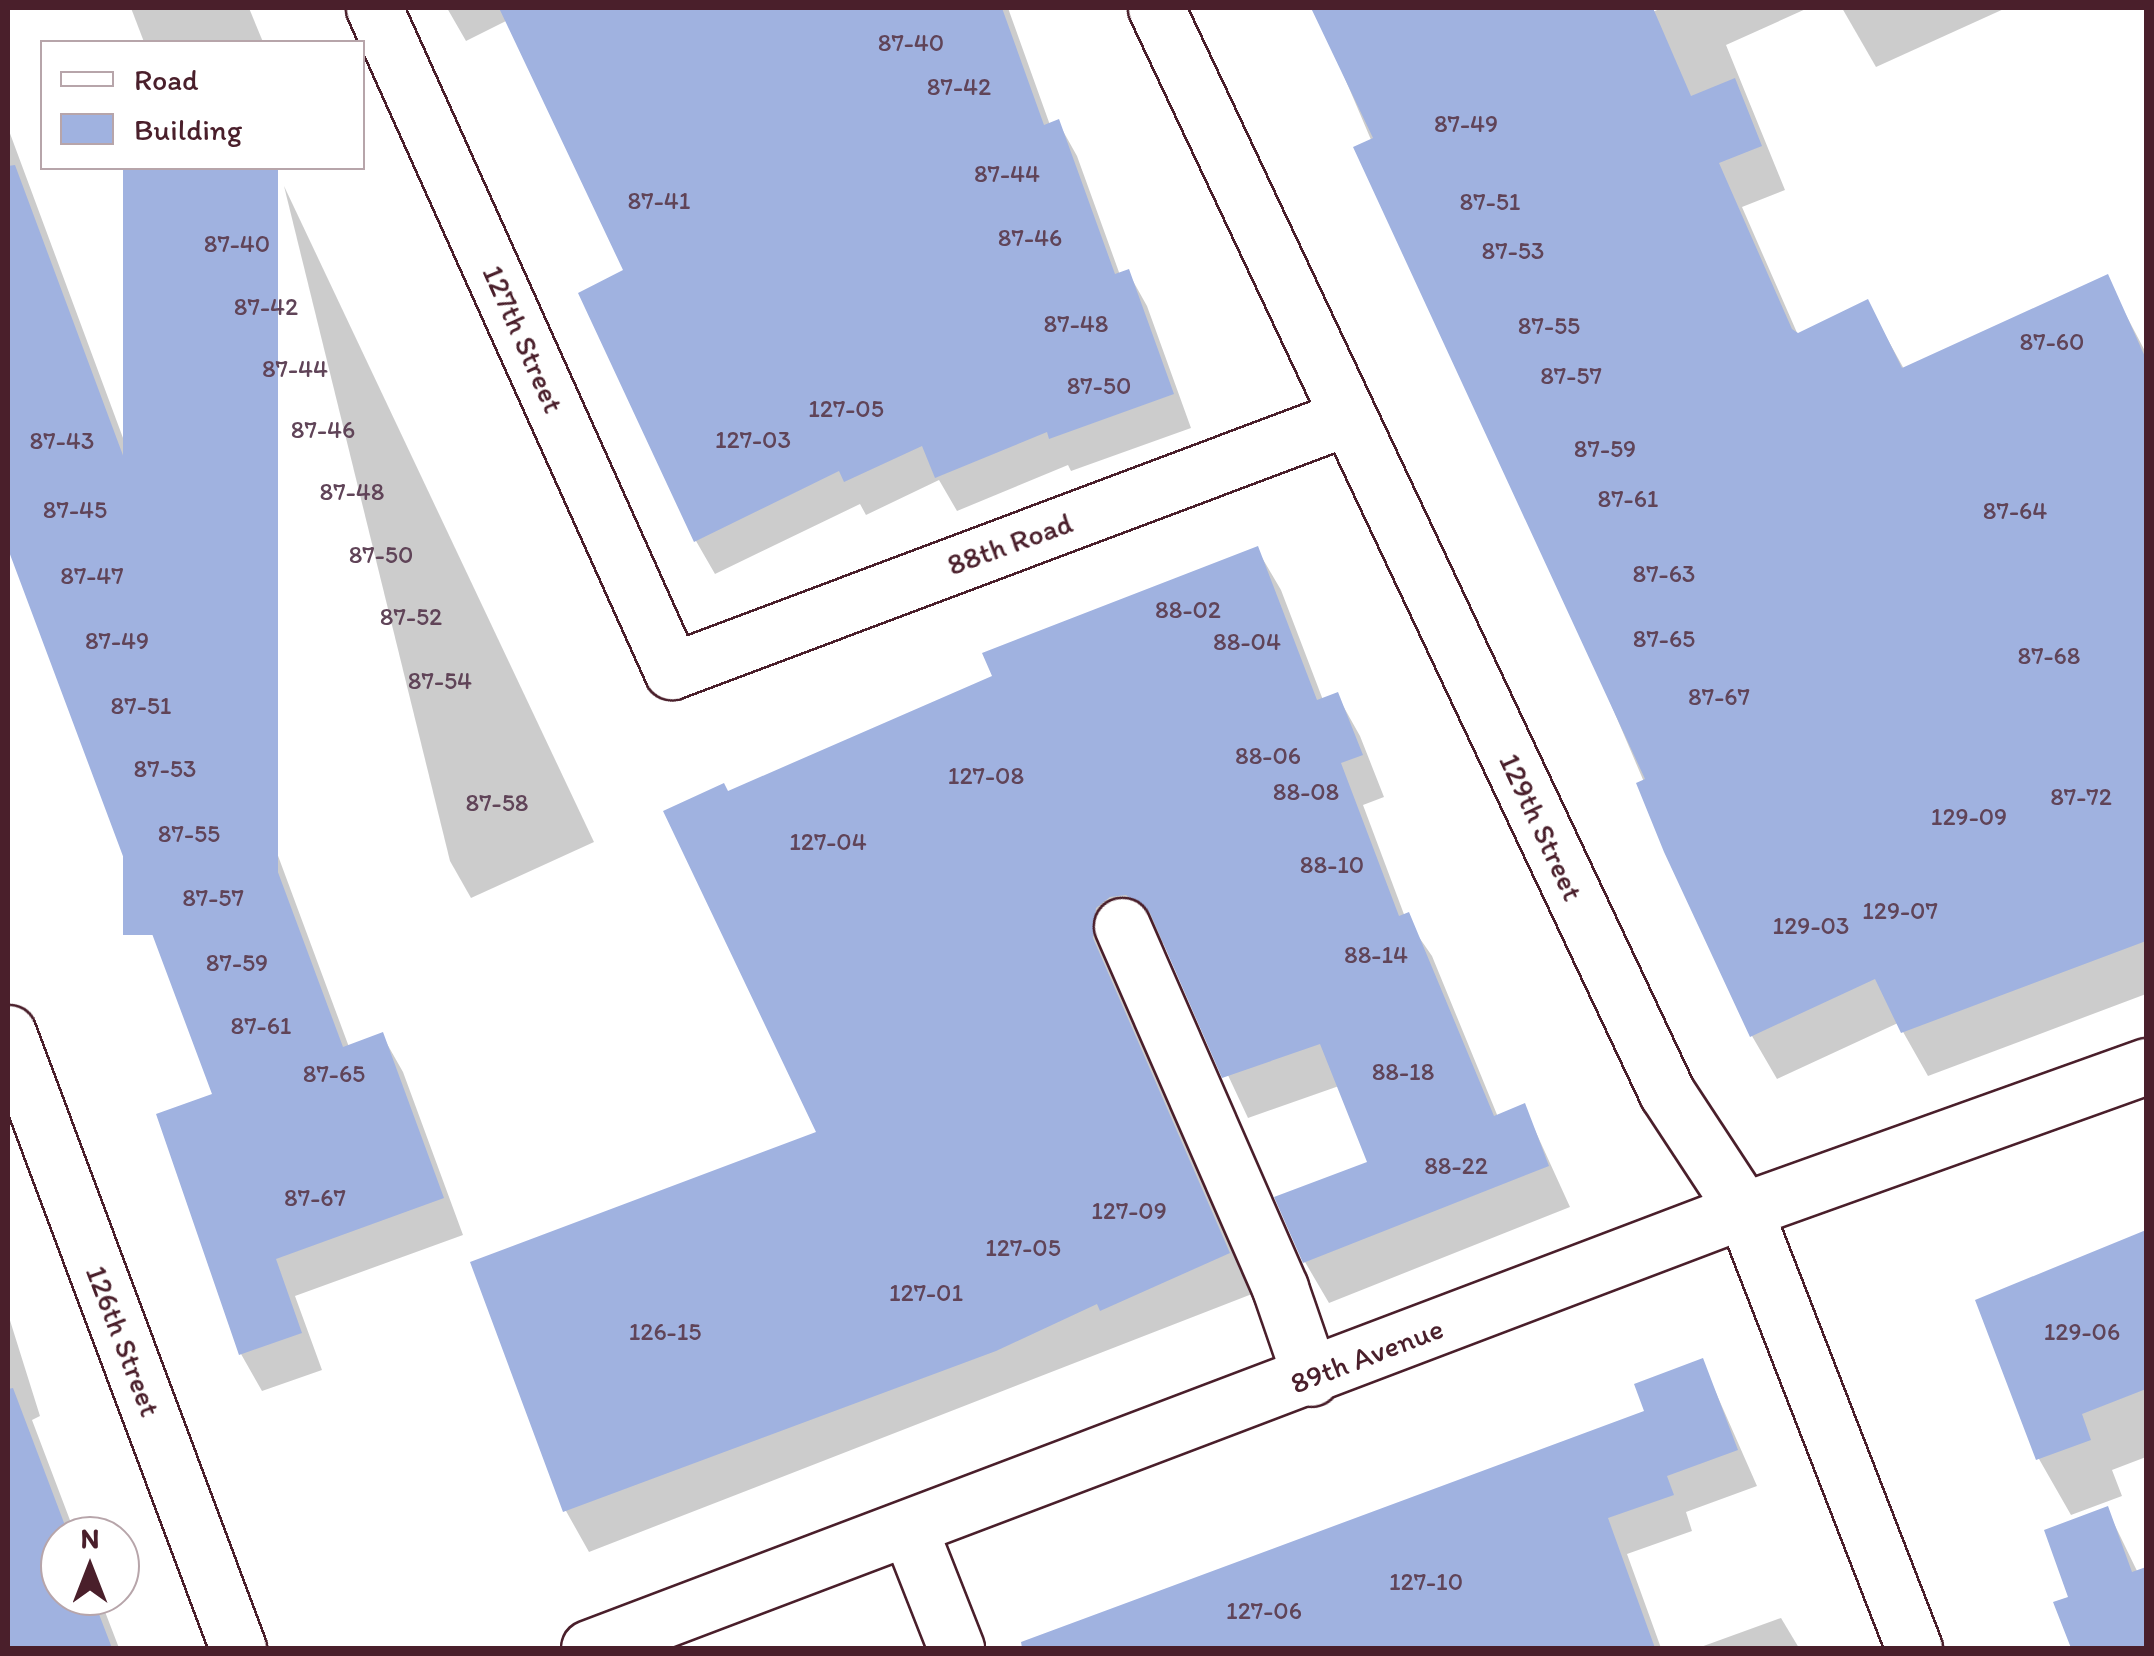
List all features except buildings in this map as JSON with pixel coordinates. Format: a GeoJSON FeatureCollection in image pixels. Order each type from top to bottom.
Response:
{"type":"FeatureCollection","features":[{"type":"Feature","properties":{"kind":"street","name":"127th Street"},"geometry":{"type":"LineString","coordinates":[[374,8],[672,670]]}},
{"type":"Feature","properties":{"kind":"street","name":"129th Street"},"geometry":{"type":"LineString","coordinates":[[1156,8],[1667,1093],[1744,1210],[1914,1648]]}},
{"type":"Feature","properties":{"kind":"street","name":"88th Road"},"geometry":{"type":"LineString","coordinates":[[672,670],[1348,418]]}},
{"type":"Feature","properties":{"kind":"street"},"geometry":{"type":"LineString","coordinates":[[1122,926],[1280,1288],[1311,1378]]}},
{"type":"Feature","properties":{"kind":"street","name":"126th Street"},"geometry":{"type":"LineString","coordinates":[[8,1033],[238,1648]]}},
{"type":"Feature","properties":{"kind":"street","name":"89th Avenue"},"geometry":{"type":"LineString","coordinates":[[589,1648],[910,1531],[1744,1210],[2146,1066]]}},
{"type":"Feature","properties":{"kind":"street"},"geometry":{"type":"LineString","coordinates":[[910,1531],[956,1648]]}}]}
